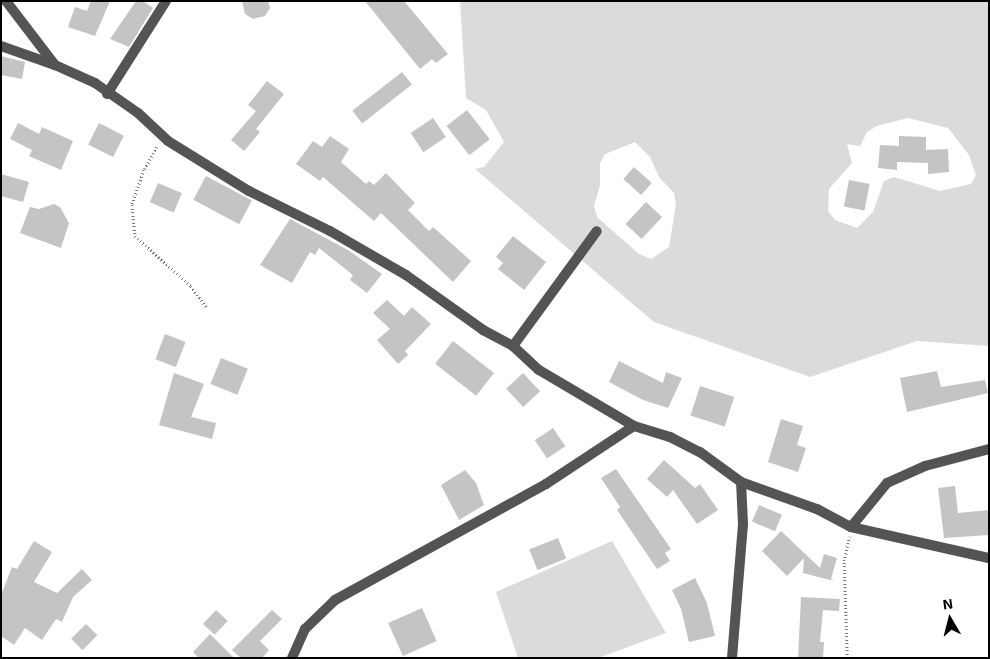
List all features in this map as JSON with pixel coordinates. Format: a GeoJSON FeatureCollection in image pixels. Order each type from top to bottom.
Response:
{"type":"FeatureCollection","features":[{"type":"Feature","properties":{"kind":"street"},"geometry":{"type":"LineString","coordinates":[[6,1],[55,65]]}},
{"type":"Feature","properties":{"kind":"street"},"geometry":{"type":"LineString","coordinates":[[107,94],[166,1]]}},
{"type":"Feature","properties":{"kind":"street"},"geometry":{"type":"LineString","coordinates":[[1,46],[55,65],[95,83],[107,94],[138,113],[168,141],[249,191],[330,231],[406,275],[483,330],[513,346],[539,370],[634,426],[670,437],[700,452],[741,482],[816,509],[851,526],[989,558]]}},
{"type":"Feature","properties":{"kind":"street"},"geometry":{"type":"LineString","coordinates":[[513,346],[597,230]]}},
{"type":"Feature","properties":{"kind":"street"},"geometry":{"type":"LineString","coordinates":[[292,658],[306,629],[335,600],[546,484],[634,426]]}},
{"type":"Feature","properties":{"kind":"street"},"geometry":{"type":"LineString","coordinates":[[851,526],[888,483],[925,466],[989,449]]}},
{"type":"Feature","properties":{"kind":"street"},"geometry":{"type":"LineString","coordinates":[[732,658],[743,524],[741,482]]}},
{"type":"Feature","properties":{"kind":"path"},"geometry":{"type":"LineString","coordinates":[[168,141],[162,139],[144,170],[132,205],[132,227],[135,236],[191,286],[207,308]]}},
{"type":"Feature","properties":{"kind":"path"},"geometry":{"type":"LineString","coordinates":[[847,658],[844,561],[851,526]]}},
{"type":"Feature","properties":{"kind":"shaded area"},"geometry":{"type":"Polygon","coordinates":[[[460,1],[989,1],[989,346],[917,341],[810,377],[654,322],[475,169],[484,167],[504,142],[486,110],[466,98],[460,1]],[[908,118],[877,126],[867,132],[860,146],[847,144],[852,163],[829,189],[828,211],[835,220],[857,228],[873,212],[884,181],[894,177],[940,191],[971,184],[976,175],[969,155],[948,128],[908,118]],[[635,142],[605,154],[600,163],[600,185],[594,206],[597,217],[639,254],[651,259],[669,247],[676,204],[674,193],[659,177],[650,157],[635,142]]]}},
{"type":"Feature","properties":{"kind":"shaded area"},"geometry":{"type":"Polygon","coordinates":[[[612,541],[666,633],[598,658],[518,658],[496,592],[612,541]]]}},
{"type":"Feature","properties":{"kind":"building"},"geometry":{"type":"Polygon","coordinates":[[[91,1],[110,1],[95,36],[68,27],[75,7],[87,11],[91,1]]]}},
{"type":"Feature","properties":{"kind":"building"},"geometry":{"type":"Polygon","coordinates":[[[136,1],[143,1],[153,8],[129,47],[110,39],[136,1]]]}},
{"type":"Feature","properties":{"kind":"building"},"geometry":{"type":"Polygon","coordinates":[[[242,1],[268,1],[270,8],[265,16],[253,19],[245,14],[242,1]]]}},
{"type":"Feature","properties":{"kind":"building"},"geometry":{"type":"Polygon","coordinates":[[[365,1],[404,1],[448,54],[436,63],[432,59],[420,69],[365,1]]]}},
{"type":"Feature","properties":{"kind":"building"},"geometry":{"type":"Polygon","coordinates":[[[1,56],[25,62],[22,79],[1,75],[1,56]]]}},
{"type":"Feature","properties":{"kind":"building"},"geometry":{"type":"Polygon","coordinates":[[[402,72],[412,85],[362,123],[352,111],[402,72]]]}},
{"type":"Feature","properties":{"kind":"building"},"geometry":{"type":"Polygon","coordinates":[[[267,81],[284,94],[256,129],[260,132],[244,151],[231,140],[256,111],[248,105],[267,81]]]}},
{"type":"Feature","properties":{"kind":"building"},"geometry":{"type":"Polygon","coordinates":[[[467,110],[490,139],[469,155],[447,126],[467,110]]]}},
{"type":"Feature","properties":{"kind":"building"},"geometry":{"type":"Polygon","coordinates":[[[433,118],[446,137],[423,152],[411,133],[433,118]]]}},
{"type":"Feature","properties":{"kind":"building"},"geometry":{"type":"Polygon","coordinates":[[[18,123],[39,134],[42,127],[73,141],[61,170],[29,156],[32,150],[10,139],[18,123]]]}},
{"type":"Feature","properties":{"kind":"building"},"geometry":{"type":"Polygon","coordinates":[[[99,123],[124,136],[113,157],[88,144],[99,123]]]}},
{"type":"Feature","properties":{"kind":"building"},"geometry":{"type":"Polygon","coordinates":[[[330,136],[349,149],[341,162],[366,184],[369,181],[374,185],[386,173],[415,203],[408,210],[429,231],[433,227],[471,261],[453,282],[381,213],[374,221],[323,177],[320,181],[296,164],[313,141],[322,147],[330,136]]]}},
{"type":"Feature","properties":{"kind":"building"},"geometry":{"type":"Polygon","coordinates":[[[899,136],[926,137],[926,150],[948,149],[949,172],[928,174],[928,163],[897,162],[897,170],[878,168],[880,145],[899,146],[899,136]]]}},
{"type":"Feature","properties":{"kind":"building"},"geometry":{"type":"Polygon","coordinates":[[[634,167],[652,183],[641,195],[623,179],[634,167]]]}},
{"type":"Feature","properties":{"kind":"building"},"geometry":{"type":"Polygon","coordinates":[[[1,174],[29,182],[23,202],[1,196],[1,174]]]}},
{"type":"Feature","properties":{"kind":"building"},"geometry":{"type":"Polygon","coordinates":[[[206,176],[252,200],[239,224],[193,200],[206,176]]]}},
{"type":"Feature","properties":{"kind":"building"},"geometry":{"type":"Polygon","coordinates":[[[849,180],[870,184],[864,211],[844,207],[849,180]]]}},
{"type":"Feature","properties":{"kind":"building"},"geometry":{"type":"Polygon","coordinates":[[[158,183],[182,193],[174,212],[150,202],[158,183]]]}},
{"type":"Feature","properties":{"kind":"building"},"geometry":{"type":"Polygon","coordinates":[[[646,202],[662,217],[642,239],[626,224],[646,202]]]}},
{"type":"Feature","properties":{"kind":"building"},"geometry":{"type":"Polygon","coordinates":[[[54,204],[60,207],[69,223],[61,248],[20,233],[30,207],[39,209],[54,204]]]}},
{"type":"Feature","properties":{"kind":"building"},"geometry":{"type":"Polygon","coordinates":[[[290,219],[348,250],[382,274],[367,293],[350,280],[353,275],[319,248],[315,255],[310,252],[292,283],[260,265],[290,219]]]}},
{"type":"Feature","properties":{"kind":"building"},"geometry":{"type":"Polygon","coordinates":[[[513,236],[546,262],[524,290],[498,269],[503,263],[496,257],[513,236]]]}},
{"type":"Feature","properties":{"kind":"building"},"geometry":{"type":"Polygon","coordinates":[[[387,300],[404,316],[412,307],[431,324],[405,351],[408,355],[398,364],[377,340],[390,329],[373,313],[387,300]]]}},
{"type":"Feature","properties":{"kind":"building"},"geometry":{"type":"Polygon","coordinates":[[[165,334],[186,342],[176,367],[155,359],[165,334]]]}},
{"type":"Feature","properties":{"kind":"building"},"geometry":{"type":"Polygon","coordinates":[[[453,341],[494,373],[476,396],[435,364],[453,341]]]}},
{"type":"Feature","properties":{"kind":"building"},"geometry":{"type":"Polygon","coordinates":[[[221,358],[248,369],[237,395],[211,384],[221,358]]]}},
{"type":"Feature","properties":{"kind":"building"},"geometry":{"type":"Polygon","coordinates":[[[619,361],[663,383],[666,372],[682,378],[668,408],[643,400],[609,382],[619,361]]]}},
{"type":"Feature","properties":{"kind":"building"},"geometry":{"type":"Polygon","coordinates":[[[937,371],[941,387],[985,380],[988,393],[907,412],[900,378],[937,371]]]}},
{"type":"Feature","properties":{"kind":"building"},"geometry":{"type":"Polygon","coordinates":[[[174,373],[204,384],[191,417],[216,423],[212,439],[159,425],[174,373]]]}},
{"type":"Feature","properties":{"kind":"building"},"geometry":{"type":"Polygon","coordinates":[[[523,373],[540,391],[523,407],[506,389],[523,373]]]}},
{"type":"Feature","properties":{"kind":"building"},"geometry":{"type":"Polygon","coordinates":[[[700,386],[734,397],[725,427],[690,415],[700,386]]]}},
{"type":"Feature","properties":{"kind":"building"},"geometry":{"type":"Polygon","coordinates":[[[781,419],[803,426],[797,445],[806,448],[798,472],[768,462],[781,419]]]}},
{"type":"Feature","properties":{"kind":"building"},"geometry":{"type":"Polygon","coordinates":[[[553,428],[565,446],[547,459],[535,440],[553,428]]]}},
{"type":"Feature","properties":{"kind":"building"},"geometry":{"type":"Polygon","coordinates":[[[664,460],[695,488],[700,484],[718,510],[697,524],[673,490],[667,497],[647,479],[664,460]]]}},
{"type":"Feature","properties":{"kind":"building"},"geometry":{"type":"Polygon","coordinates":[[[616,469],[671,549],[665,553],[670,561],[657,569],[617,510],[620,507],[601,478],[616,469]]]}},
{"type":"Feature","properties":{"kind":"building"},"geometry":{"type":"Polygon","coordinates":[[[465,470],[476,483],[484,505],[459,520],[441,485],[465,470]]]}},
{"type":"Feature","properties":{"kind":"building"},"geometry":{"type":"Polygon","coordinates":[[[955,486],[958,513],[989,510],[989,535],[944,538],[938,488],[955,486]]]}},
{"type":"Feature","properties":{"kind":"building"},"geometry":{"type":"Polygon","coordinates":[[[759,505],[782,515],[775,531],[752,522],[759,505]]]}},
{"type":"Feature","properties":{"kind":"building"},"geometry":{"type":"Polygon","coordinates":[[[781,531],[820,568],[824,554],[837,558],[831,579],[834,581],[803,573],[804,558],[787,576],[762,551],[781,531]]]}},
{"type":"Feature","properties":{"kind":"building"},"geometry":{"type":"Polygon","coordinates":[[[558,538],[566,558],[537,570],[529,550],[558,538]]]}},
{"type":"Feature","properties":{"kind":"building"},"geometry":{"type":"Polygon","coordinates":[[[34,541],[52,552],[34,582],[57,593],[82,569],[92,580],[73,597],[62,622],[56,619],[42,640],[25,628],[14,645],[1,636],[1,595],[12,567],[17,569],[34,541]]]}},
{"type":"Feature","properties":{"kind":"building"},"geometry":{"type":"Polygon","coordinates":[[[695,578],[707,603],[715,636],[689,642],[681,609],[672,590],[695,578]]]}},
{"type":"Feature","properties":{"kind":"building"},"geometry":{"type":"Polygon","coordinates":[[[801,597],[840,599],[839,611],[823,610],[820,642],[824,642],[823,658],[798,658],[801,597]]]}},
{"type":"Feature","properties":{"kind":"building"},"geometry":{"type":"Polygon","coordinates":[[[422,608],[437,641],[403,656],[388,623],[422,608]]]}},
{"type":"Feature","properties":{"kind":"building"},"geometry":{"type":"Polygon","coordinates":[[[216,610],[228,621],[215,635],[203,624],[216,610]]]}},
{"type":"Feature","properties":{"kind":"building"},"geometry":{"type":"Polygon","coordinates":[[[272,610],[282,619],[260,641],[269,650],[262,658],[241,658],[232,650],[272,610]]]}},
{"type":"Feature","properties":{"kind":"building"},"geometry":{"type":"Polygon","coordinates":[[[86,624],[97,635],[82,650],[71,639],[86,624]]]}},
{"type":"Feature","properties":{"kind":"building"},"geometry":{"type":"Polygon","coordinates":[[[210,634],[234,658],[199,658],[193,652],[210,634]]]}}]}
